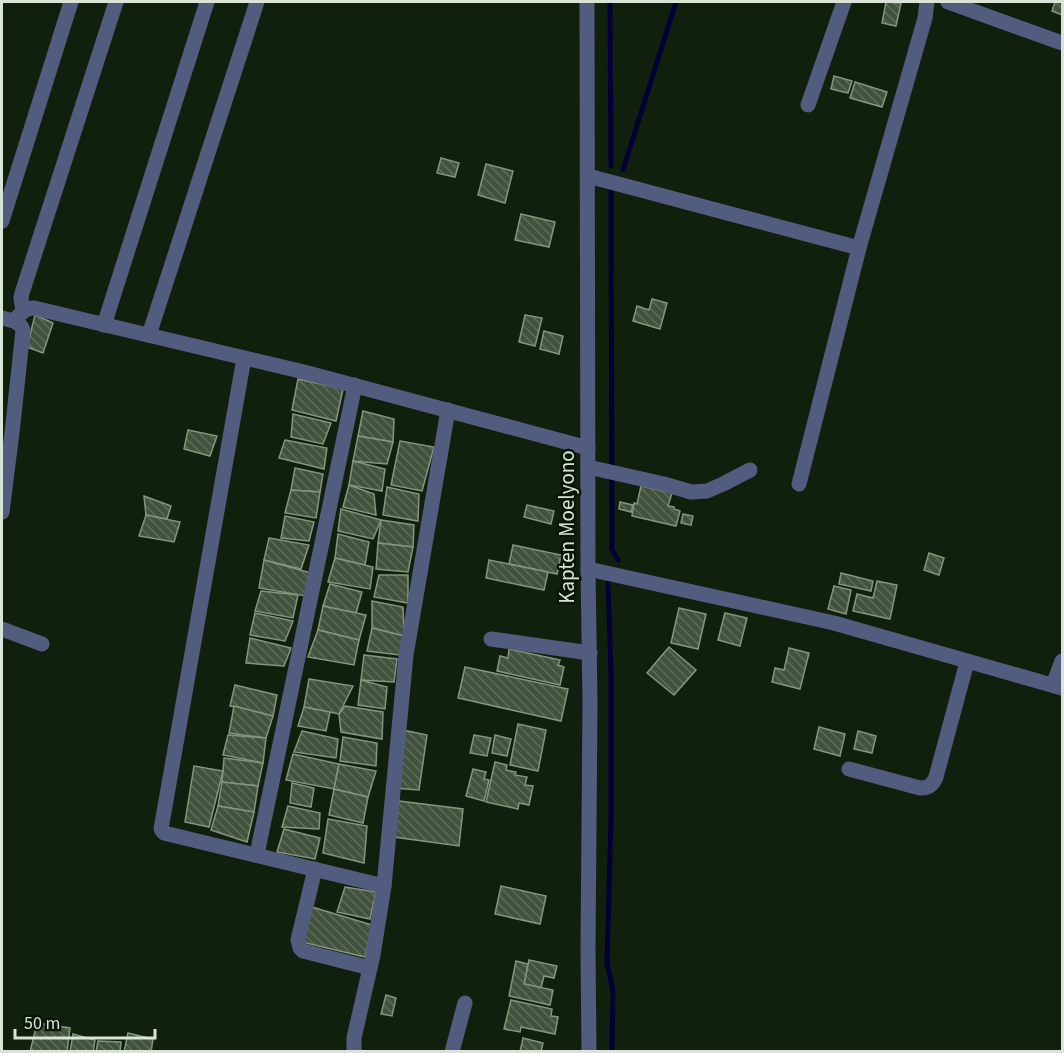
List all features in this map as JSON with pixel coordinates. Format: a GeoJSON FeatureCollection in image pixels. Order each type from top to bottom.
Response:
{"type":"FeatureCollection","features":[{"type":"Feature","properties":{"kind":"street"},"geometry":{"type":"LineString","coordinates":[[2,221],[72,2]]}},
{"type":"Feature","properties":{"kind":"street"},"geometry":{"type":"LineString","coordinates":[[13,317],[116,2]]}},
{"type":"Feature","properties":{"kind":"street"},"geometry":{"type":"LineString","coordinates":[[104,325],[207,2]]}},
{"type":"Feature","properties":{"kind":"street"},"geometry":{"type":"LineString","coordinates":[[149,335],[257,2]]}},
{"type":"Feature","properties":{"kind":"street","name":"Kapten Moelyono"},"geometry":{"type":"LineString","coordinates":[[587,2],[589,1052]]}},
{"type":"Feature","properties":{"kind":"street"},"geometry":{"type":"LineString","coordinates":[[808,105],[844,2]]}},
{"type":"Feature","properties":{"kind":"street"},"geometry":{"type":"LineString","coordinates":[[799,483],[859,248],[925,18],[927,2]]}},
{"type":"Feature","properties":{"kind":"street"},"geometry":{"type":"LineString","coordinates":[[948,2],[1062,43]]}},
{"type":"Feature","properties":{"kind":"street"},"geometry":{"type":"LineString","coordinates":[[588,176],[859,248]]}},
{"type":"Feature","properties":{"kind":"street"},"geometry":{"type":"LineString","coordinates":[[13,317],[29,308],[34,308],[355,385],[588,448]]}},
{"type":"Feature","properties":{"kind":"street"},"geometry":{"type":"LineString","coordinates":[[2,513],[7,432],[23,330],[13,317]]}},
{"type":"Feature","properties":{"kind":"street"},"geometry":{"type":"LineString","coordinates":[[244,357],[161,829],[164,833],[384,886]]}},
{"type":"Feature","properties":{"kind":"street"},"geometry":{"type":"LineString","coordinates":[[256,854],[355,385]]}},
{"type":"Feature","properties":{"kind":"street"},"geometry":{"type":"LineString","coordinates":[[355,1052],[354,1038],[370,968],[384,886],[406,656],[448,410]]}},
{"type":"Feature","properties":{"kind":"street"},"geometry":{"type":"LineString","coordinates":[[588,467],[691,492],[707,491],[750,470]]}},
{"type":"Feature","properties":{"kind":"street"},"geometry":{"type":"LineString","coordinates":[[588,569],[834,623],[1058,687],[1062,661]]}},
{"type":"Feature","properties":{"kind":"street"},"geometry":{"type":"LineString","coordinates":[[2,630],[42,644]]}},
{"type":"Feature","properties":{"kind":"street"},"geometry":{"type":"LineString","coordinates":[[491,639],[590,653]]}},
{"type":"Feature","properties":{"kind":"street"},"geometry":{"type":"LineString","coordinates":[[849,769],[920,788],[931,786],[936,777],[967,662]]}},
{"type":"Feature","properties":{"kind":"street"},"geometry":{"type":"LineString","coordinates":[[315,869],[298,940],[300,948],[303,951],[370,968]]}},
{"type":"Feature","properties":{"kind":"street"},"geometry":{"type":"LineString","coordinates":[[452,1052],[465,1003]]}},
{"type":"Feature","properties":{"kind":"building"},"geometry":{"type":"Polygon","coordinates":[[[886,2],[901,3],[896,26],[882,23],[886,2]]]}},
{"type":"Feature","properties":{"kind":"building"},"geometry":{"type":"Polygon","coordinates":[[[1055,2],[1062,2],[1062,15],[1052,11],[1055,2]]]}},
{"type":"Feature","properties":{"kind":"building"},"geometry":{"type":"Polygon","coordinates":[[[834,76],[852,81],[848,93],[831,89],[834,76]]]}},
{"type":"Feature","properties":{"kind":"building"},"geometry":{"type":"Polygon","coordinates":[[[855,82],[887,92],[882,107],[850,98],[855,82]]]}},
{"type":"Feature","properties":{"kind":"building"},"geometry":{"type":"Polygon","coordinates":[[[441,158],[459,163],[455,177],[437,173],[441,158]]]}},
{"type":"Feature","properties":{"kind":"building"},"geometry":{"type":"Polygon","coordinates":[[[486,164],[513,171],[505,203],[478,195],[486,164]]]}},
{"type":"Feature","properties":{"kind":"building"},"geometry":{"type":"Polygon","coordinates":[[[521,214],[555,222],[549,247],[515,240],[521,214]]]}},
{"type":"Feature","properties":{"kind":"building"},"geometry":{"type":"Polygon","coordinates":[[[652,299],[667,303],[660,329],[633,321],[637,306],[649,310],[652,299]]]}},
{"type":"Feature","properties":{"kind":"building"},"geometry":{"type":"Polygon","coordinates":[[[35,315],[53,323],[43,353],[27,347],[35,315]]]}},
{"type":"Feature","properties":{"kind":"building"},"geometry":{"type":"Polygon","coordinates":[[[525,315],[542,318],[535,346],[519,342],[525,315]]]}},
{"type":"Feature","properties":{"kind":"building"},"geometry":{"type":"Polygon","coordinates":[[[544,331],[563,336],[559,354],[540,349],[544,331]]]}},
{"type":"Feature","properties":{"kind":"building"},"geometry":{"type":"Polygon","coordinates":[[[298,379],[343,389],[336,421],[292,410],[298,379]]]}},
{"type":"Feature","properties":{"kind":"building"},"geometry":{"type":"Polygon","coordinates":[[[363,411],[394,419],[393,442],[358,436],[363,411]]]}},
{"type":"Feature","properties":{"kind":"building"},"geometry":{"type":"Polygon","coordinates":[[[293,414],[331,423],[323,444],[291,437],[293,414]]]}},
{"type":"Feature","properties":{"kind":"building"},"geometry":{"type":"Polygon","coordinates":[[[188,430],[217,436],[210,456],[184,449],[188,430]]]}},
{"type":"Feature","properties":{"kind":"building"},"geometry":{"type":"Polygon","coordinates":[[[358,436],[393,442],[387,464],[353,461],[358,436]]]}},
{"type":"Feature","properties":{"kind":"building"},"geometry":{"type":"Polygon","coordinates":[[[285,440],[327,448],[324,469],[279,458],[285,440]]]}},
{"type":"Feature","properties":{"kind":"building"},"geometry":{"type":"Polygon","coordinates":[[[400,441],[434,447],[422,491],[391,485],[400,441]]]}},
{"type":"Feature","properties":{"kind":"building"},"geometry":{"type":"Polygon","coordinates":[[[353,461],[385,469],[382,491],[349,485],[353,461]]]}},
{"type":"Feature","properties":{"kind":"building"},"geometry":{"type":"Polygon","coordinates":[[[295,468],[323,474],[320,492],[291,490],[295,468]]]}},
{"type":"Feature","properties":{"kind":"building"},"geometry":{"type":"Polygon","coordinates":[[[349,485],[374,494],[376,515],[343,507],[349,485]]]}},
{"type":"Feature","properties":{"kind":"building"},"geometry":{"type":"Polygon","coordinates":[[[641,486],[672,493],[668,506],[680,511],[676,526],[632,516],[634,503],[637,504],[641,486]]]}},
{"type":"Feature","properties":{"kind":"building"},"geometry":{"type":"Polygon","coordinates":[[[387,487],[419,494],[418,521],[383,515],[387,487]]]}},
{"type":"Feature","properties":{"kind":"building"},"geometry":{"type":"Polygon","coordinates":[[[291,490],[320,492],[316,518],[285,513],[291,490]]]}},
{"type":"Feature","properties":{"kind":"building"},"geometry":{"type":"Polygon","coordinates":[[[144,496],[171,506],[167,519],[146,515],[144,496]]]}},
{"type":"Feature","properties":{"kind":"building"},"geometry":{"type":"Polygon","coordinates":[[[620,502],[633,505],[631,512],[619,509],[620,502]]]}},
{"type":"Feature","properties":{"kind":"building"},"geometry":{"type":"Polygon","coordinates":[[[527,505],[554,511],[551,524],[524,517],[527,505]]]}},
{"type":"Feature","properties":{"kind":"building"},"geometry":{"type":"Polygon","coordinates":[[[341,509],[381,520],[373,539],[338,531],[341,509]]]}},
{"type":"Feature","properties":{"kind":"building"},"geometry":{"type":"Polygon","coordinates":[[[683,514],[693,516],[691,525],[681,523],[683,514]]]}},
{"type":"Feature","properties":{"kind":"building"},"geometry":{"type":"Polygon","coordinates":[[[146,515],[180,522],[174,542],[139,536],[146,515]]]}},
{"type":"Feature","properties":{"kind":"building"},"geometry":{"type":"Polygon","coordinates":[[[285,516],[314,522],[309,541],[281,538],[285,516]]]}},
{"type":"Feature","properties":{"kind":"building"},"geometry":{"type":"Polygon","coordinates":[[[381,520],[414,525],[413,547],[378,543],[381,520]]]}},
{"type":"Feature","properties":{"kind":"building"},"geometry":{"type":"Polygon","coordinates":[[[338,534],[369,542],[365,565],[335,558],[338,534]]]}},
{"type":"Feature","properties":{"kind":"building"},"geometry":{"type":"Polygon","coordinates":[[[269,538],[309,545],[301,569],[264,560],[269,538]]]}},
{"type":"Feature","properties":{"kind":"building"},"geometry":{"type":"Polygon","coordinates":[[[378,543],[413,547],[408,572],[376,569],[378,543]]]}},
{"type":"Feature","properties":{"kind":"building"},"geometry":{"type":"Polygon","coordinates":[[[513,545],[561,555],[557,574],[509,564],[513,545]]]}},
{"type":"Feature","properties":{"kind":"building"},"geometry":{"type":"Polygon","coordinates":[[[929,553],[944,558],[939,575],[924,570],[929,553]]]}},
{"type":"Feature","properties":{"kind":"building"},"geometry":{"type":"Polygon","coordinates":[[[335,558],[373,567],[370,589],[328,582],[335,558]]]}},
{"type":"Feature","properties":{"kind":"building"},"geometry":{"type":"Polygon","coordinates":[[[264,560],[311,573],[306,596],[259,588],[264,560]]]}},
{"type":"Feature","properties":{"kind":"building"},"geometry":{"type":"Polygon","coordinates":[[[489,560],[548,572],[544,590],[486,578],[489,560]]]}},
{"type":"Feature","properties":{"kind":"building"},"geometry":{"type":"Polygon","coordinates":[[[841,573],[873,581],[871,591],[839,584],[841,573]]]}},
{"type":"Feature","properties":{"kind":"building"},"geometry":{"type":"Polygon","coordinates":[[[379,575],[408,575],[408,603],[374,597],[379,575]]]}},
{"type":"Feature","properties":{"kind":"building"},"geometry":{"type":"Polygon","coordinates":[[[877,581],[897,585],[890,619],[853,611],[857,594],[873,598],[877,581]]]}},
{"type":"Feature","properties":{"kind":"building"},"geometry":{"type":"Polygon","coordinates":[[[330,584],[362,592],[356,613],[323,606],[330,584]]]}},
{"type":"Feature","properties":{"kind":"building"},"geometry":{"type":"Polygon","coordinates":[[[834,586],[851,590],[846,614],[828,609],[834,586]]]}},
{"type":"Feature","properties":{"kind":"building"},"geometry":{"type":"Polygon","coordinates":[[[261,591],[298,595],[293,618],[255,611],[261,591]]]}},
{"type":"Feature","properties":{"kind":"building"},"geometry":{"type":"Polygon","coordinates":[[[372,601],[403,607],[404,636],[372,628],[372,601]]]}},
{"type":"Feature","properties":{"kind":"building"},"geometry":{"type":"Polygon","coordinates":[[[323,606],[366,615],[359,640],[318,630],[323,606]]]}},
{"type":"Feature","properties":{"kind":"building"},"geometry":{"type":"Polygon","coordinates":[[[679,608],[706,614],[698,649],[671,643],[679,608]]]}},
{"type":"Feature","properties":{"kind":"building"},"geometry":{"type":"Polygon","coordinates":[[[255,613],[293,621],[285,641],[250,635],[255,613]]]}},
{"type":"Feature","properties":{"kind":"building"},"geometry":{"type":"Polygon","coordinates":[[[725,613],[747,618],[740,646],[718,640],[725,613]]]}},
{"type":"Feature","properties":{"kind":"building"},"geometry":{"type":"Polygon","coordinates":[[[372,628],[404,636],[400,655],[367,651],[372,628]]]}},
{"type":"Feature","properties":{"kind":"building"},"geometry":{"type":"Polygon","coordinates":[[[318,630],[359,640],[354,665],[308,657],[318,630]]]}},
{"type":"Feature","properties":{"kind":"building"},"geometry":{"type":"Polygon","coordinates":[[[250,638],[291,648],[284,666],[246,663],[250,638]]]}},
{"type":"Feature","properties":{"kind":"building"},"geometry":{"type":"Polygon","coordinates":[[[669,647],[696,670],[674,695],[647,673],[669,647]]]}},
{"type":"Feature","properties":{"kind":"building"},"geometry":{"type":"Polygon","coordinates":[[[789,648],[809,653],[800,689],[772,682],[775,668],[784,670],[789,648]]]}},
{"type":"Feature","properties":{"kind":"building"},"geometry":{"type":"Polygon","coordinates":[[[509,649],[560,660],[558,665],[564,667],[560,685],[497,671],[500,656],[508,658],[509,649]]]}},
{"type":"Feature","properties":{"kind":"building"},"geometry":{"type":"Polygon","coordinates":[[[364,655],[397,659],[394,682],[361,680],[364,655]]]}},
{"type":"Feature","properties":{"kind":"building"},"geometry":{"type":"Polygon","coordinates":[[[465,667],[568,689],[561,721],[458,698],[465,667]]]}},
{"type":"Feature","properties":{"kind":"building"},"geometry":{"type":"Polygon","coordinates":[[[309,679],[353,686],[339,714],[304,707],[309,679]]]}},
{"type":"Feature","properties":{"kind":"building"},"geometry":{"type":"Polygon","coordinates":[[[361,680],[387,687],[385,709],[358,705],[361,680]]]}},
{"type":"Feature","properties":{"kind":"building"},"geometry":{"type":"Polygon","coordinates":[[[235,685],[277,695],[273,716],[230,706],[235,685]]]}},
{"type":"Feature","properties":{"kind":"building"},"geometry":{"type":"Polygon","coordinates":[[[234,706],[273,716],[266,738],[229,733],[234,706]]]}},
{"type":"Feature","properties":{"kind":"building"},"geometry":{"type":"Polygon","coordinates":[[[345,706],[383,712],[382,739],[341,732],[339,714],[345,706]]]}},
{"type":"Feature","properties":{"kind":"building"},"geometry":{"type":"Polygon","coordinates":[[[304,707],[330,712],[326,731],[298,726],[304,707]]]}},
{"type":"Feature","properties":{"kind":"building"},"geometry":{"type":"Polygon","coordinates":[[[518,724],[546,730],[538,771],[510,765],[518,724]]]}},
{"type":"Feature","properties":{"kind":"building"},"geometry":{"type":"Polygon","coordinates":[[[819,727],[845,734],[840,756],[814,749],[819,727]]]}},
{"type":"Feature","properties":{"kind":"building"},"geometry":{"type":"Polygon","coordinates":[[[403,730],[427,735],[419,790],[394,788],[403,730]]]}},
{"type":"Feature","properties":{"kind":"building"},"geometry":{"type":"Polygon","coordinates":[[[302,731],[338,739],[336,758],[294,752],[302,731]]]}},
{"type":"Feature","properties":{"kind":"building"},"geometry":{"type":"Polygon","coordinates":[[[858,731],[876,736],[872,753],[854,749],[858,731]]]}},
{"type":"Feature","properties":{"kind":"building"},"geometry":{"type":"Polygon","coordinates":[[[228,735],[266,738],[263,763],[223,755],[228,735]]]}},
{"type":"Feature","properties":{"kind":"building"},"geometry":{"type":"Polygon","coordinates":[[[474,735],[491,738],[487,756],[470,753],[474,735]]]}},
{"type":"Feature","properties":{"kind":"building"},"geometry":{"type":"Polygon","coordinates":[[[495,735],[511,739],[507,756],[492,753],[495,735]]]}},
{"type":"Feature","properties":{"kind":"building"},"geometry":{"type":"Polygon","coordinates":[[[343,737],[377,743],[376,766],[340,761],[343,737]]]}},
{"type":"Feature","properties":{"kind":"building"},"geometry":{"type":"Polygon","coordinates":[[[293,754],[339,764],[334,789],[286,780],[293,754]]]}},
{"type":"Feature","properties":{"kind":"building"},"geometry":{"type":"Polygon","coordinates":[[[224,758],[263,763],[258,786],[222,782],[224,758]]]}},
{"type":"Feature","properties":{"kind":"building"},"geometry":{"type":"Polygon","coordinates":[[[495,762],[507,765],[506,770],[516,772],[515,775],[527,777],[525,785],[533,786],[529,805],[519,803],[518,809],[486,802],[495,762]]]}},
{"type":"Feature","properties":{"kind":"building"},"geometry":{"type":"Polygon","coordinates":[[[339,764],[376,771],[368,797],[334,789],[339,764]]]}},
{"type":"Feature","properties":{"kind":"building"},"geometry":{"type":"Polygon","coordinates":[[[194,766],[223,771],[209,827],[185,822],[194,766]]]}},
{"type":"Feature","properties":{"kind":"building"},"geometry":{"type":"Polygon","coordinates":[[[473,769],[486,772],[484,779],[489,780],[484,801],[466,796],[473,769]]]}},
{"type":"Feature","properties":{"kind":"building"},"geometry":{"type":"Polygon","coordinates":[[[222,782],[258,786],[254,812],[218,806],[222,782]]]}},
{"type":"Feature","properties":{"kind":"building"},"geometry":{"type":"Polygon","coordinates":[[[292,783],[314,788],[311,807],[290,803],[292,783]]]}},
{"type":"Feature","properties":{"kind":"building"},"geometry":{"type":"Polygon","coordinates":[[[334,789],[368,797],[363,823],[329,815],[334,789]]]}},
{"type":"Feature","properties":{"kind":"building"},"geometry":{"type":"Polygon","coordinates":[[[399,801],[463,809],[459,846],[394,837],[399,801]]]}},
{"type":"Feature","properties":{"kind":"building"},"geometry":{"type":"Polygon","coordinates":[[[218,806],[254,812],[247,842],[211,830],[218,806]]]}},
{"type":"Feature","properties":{"kind":"building"},"geometry":{"type":"Polygon","coordinates":[[[288,806],[320,813],[319,829],[282,827],[288,806]]]}},
{"type":"Feature","properties":{"kind":"building"},"geometry":{"type":"Polygon","coordinates":[[[328,819],[367,826],[364,863],[323,853],[328,819]]]}},
{"type":"Feature","properties":{"kind":"building"},"geometry":{"type":"Polygon","coordinates":[[[284,829],[320,838],[315,859],[277,852],[284,829]]]}},
{"type":"Feature","properties":{"kind":"building"},"geometry":{"type":"Polygon","coordinates":[[[501,886],[546,896],[540,924],[495,914],[501,886]]]}},
{"type":"Feature","properties":{"kind":"building"},"geometry":{"type":"Polygon","coordinates":[[[345,887],[376,892],[370,919],[337,912],[345,887]]]}},
{"type":"Feature","properties":{"kind":"building"},"geometry":{"type":"Polygon","coordinates":[[[312,907],[372,925],[365,957],[302,942],[312,907]]]}},
{"type":"Feature","properties":{"kind":"building"},"geometry":{"type":"Polygon","coordinates":[[[529,960],[557,966],[554,978],[544,976],[541,988],[524,984],[529,960]]]}},
{"type":"Feature","properties":{"kind":"building"},"geometry":{"type":"Polygon","coordinates":[[[516,961],[528,964],[524,984],[553,990],[550,1005],[509,996],[516,961]]]}},
{"type":"Feature","properties":{"kind":"building"},"geometry":{"type":"Polygon","coordinates":[[[386,995],[396,998],[392,1016],[381,1014],[386,995]]]}},
{"type":"Feature","properties":{"kind":"building"},"geometry":{"type":"Polygon","coordinates":[[[511,1000],[552,1009],[551,1016],[558,1017],[555,1034],[521,1027],[520,1032],[504,1029],[511,1000]]]}},
{"type":"Feature","properties":{"kind":"building"},"geometry":{"type":"Polygon","coordinates":[[[37,1023],[70,1028],[67,1052],[30,1052],[37,1023]]]}},
{"type":"Feature","properties":{"kind":"building"},"geometry":{"type":"Polygon","coordinates":[[[128,1033],[153,1039],[151,1052],[124,1052],[128,1033]]]}},
{"type":"Feature","properties":{"kind":"building"},"geometry":{"type":"Polygon","coordinates":[[[73,1034],[95,1040],[93,1052],[70,1052],[73,1034]]]}},
{"type":"Feature","properties":{"kind":"building"},"geometry":{"type":"Polygon","coordinates":[[[523,1038],[543,1043],[541,1052],[520,1052],[523,1038]]]}},
{"type":"Feature","properties":{"kind":"building"},"geometry":{"type":"Polygon","coordinates":[[[98,1041],[121,1042],[120,1052],[96,1052],[98,1041]]]}},
{"type":"Feature","properties":{"kind":"waterway"},"geometry":{"type":"LineString","coordinates":[[610,2],[611,166]]}},
{"type":"Feature","properties":{"kind":"waterway"},"geometry":{"type":"LineString","coordinates":[[623,170],[676,2]]}},
{"type":"Feature","properties":{"kind":"waterway"},"geometry":{"type":"LineString","coordinates":[[611,191],[612,550],[618,560]]}},
{"type":"Feature","properties":{"kind":"waterway"},"geometry":{"type":"LineString","coordinates":[[608,583],[611,670],[611,820],[607,963],[613,991],[612,1052]]}}]}
